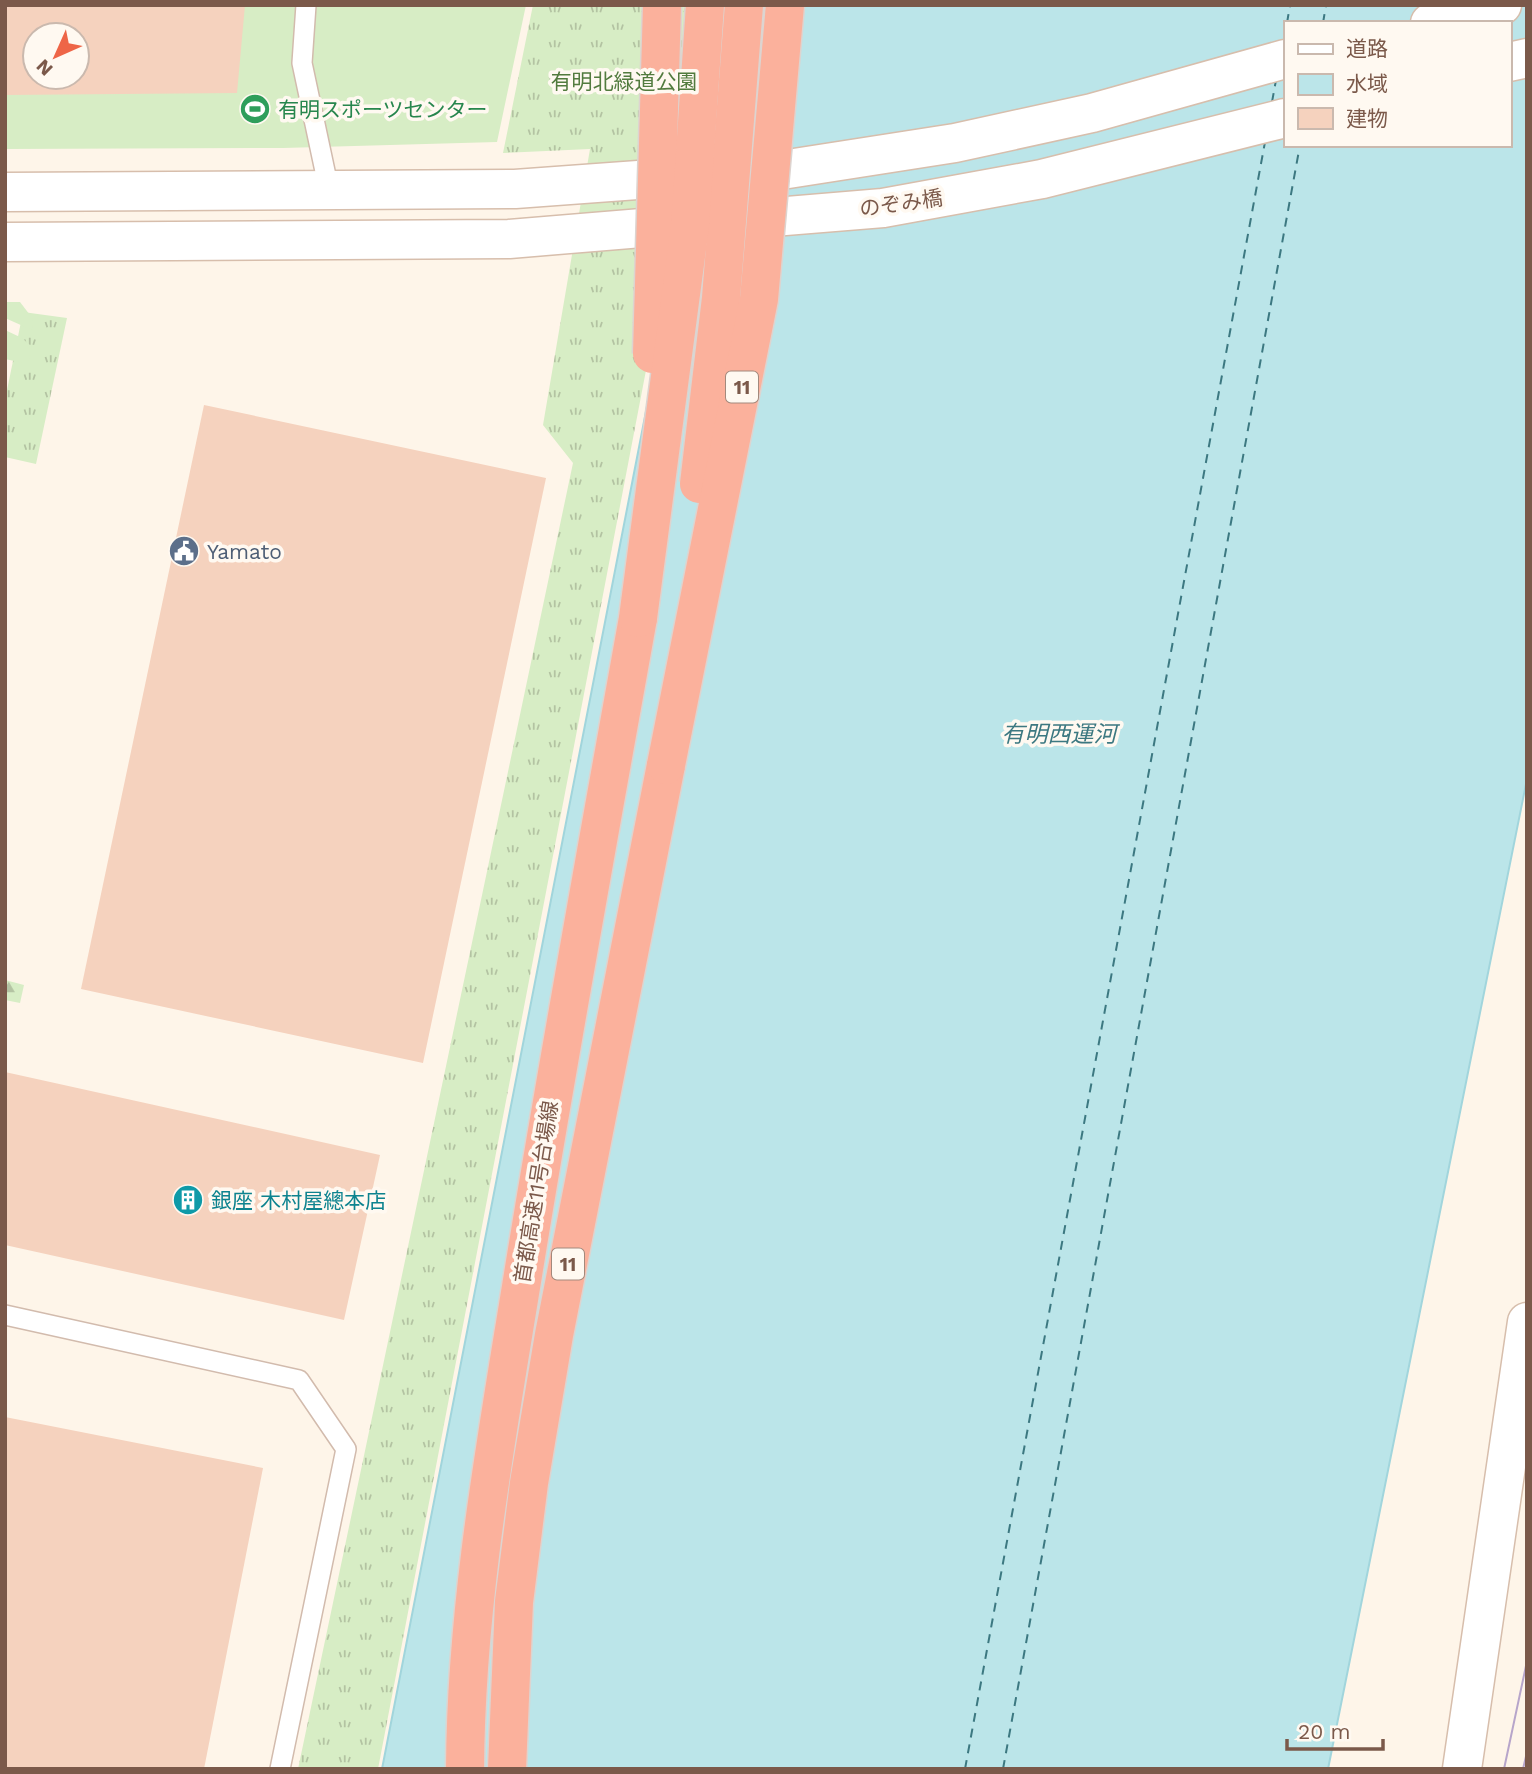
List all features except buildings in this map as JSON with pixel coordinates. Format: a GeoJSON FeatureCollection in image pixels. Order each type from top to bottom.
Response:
{"type":"FeatureCollection","features":[{"type":"Feature","properties":{"kind":"highway","name":"11"},"geometry":{"type":"LineString","coordinates":[[638,618],[650,405],[662,5]]}},
{"type":"Feature","properties":{"kind":"highway","name":"11"},"geometry":{"type":"LineString","coordinates":[[638,618],[690,226],[705,5]]}},
{"type":"Feature","properties":{"kind":"highway","name":"11"},"geometry":{"type":"LineString","coordinates":[[666,765],[721,298],[744,5]]}},
{"type":"Feature","properties":{"kind":"highway","name":"11"},"geometry":{"type":"LineString","coordinates":[[666,765],[760,299],[785,5]]}},
{"type":"Feature","properties":{"kind":"highway","name":"首都高速11号台場線"},"geometry":{"type":"LineString","coordinates":[[465,1769],[465,1721],[474,1597],[491,1472],[558,1060],[638,618]]}},
{"type":"Feature","properties":{"kind":"highway","name":"首都高速11号台場線"},"geometry":{"type":"LineString","coordinates":[[507,1769],[514,1602],[528,1483],[554,1335],[666,765]]}},
{"type":"Feature","properties":{"kind":"street"},"geometry":{"type":"LineString","coordinates":[[1438,21],[1502,5]]}},
{"type":"Feature","properties":{"kind":"street"},"geometry":{"type":"LineString","coordinates":[[5,192],[515,189],[788,169],[955,143],[1092,113],[1284,59]]}},
{"type":"Feature","properties":{"kind":"street","name":"のぞみ橋"},"geometry":{"type":"LineString","coordinates":[[5,242],[509,239],[883,208],[1042,179],[1284,118]]}},
{"type":"Feature","properties":{"kind":"street"},"geometry":{"type":"LineString","coordinates":[[1465,1769],[1527,1322]]}},
{"type":"Feature","properties":{"kind":"street"},"geometry":{"type":"LineString","coordinates":[[1465,1769],[1527,1486]]}},
{"type":"Feature","properties":{"kind":"lane"},"geometry":{"type":"LineString","coordinates":[[306,5],[302,63],[329,190]]}},
{"type":"Feature","properties":{"kind":"lane"},"geometry":{"type":"LineString","coordinates":[[5,1315],[299,1380],[346,1449],[280,1769]]}},
{"type":"Feature","properties":{"kind":"green space","name":"有明スポーツセンター"},"geometry":{"type":"Polygon","coordinates":[[[5,5],[526,5],[497,142],[283,148],[5,149],[5,5]]]}},
{"type":"Feature","properties":{"kind":"green space","name":"有明北緑道公園"},"geometry":{"type":"Polygon","coordinates":[[[533,5],[716,5],[378,1769],[298,1769],[573,463],[543,425],[590,149],[503,153],[533,5]]]}},
{"type":"Feature","properties":{"kind":"green space"},"geometry":{"type":"Polygon","coordinates":[[[5,302],[20,302],[33,319],[32,330],[5,318],[5,302]]]}},
{"type":"Feature","properties":{"kind":"green space"},"geometry":{"type":"Polygon","coordinates":[[[23,312],[67,318],[36,464],[5,457],[5,400],[23,312]]]}},
{"type":"Feature","properties":{"kind":"green space"},"geometry":{"type":"Polygon","coordinates":[[[5,330],[22,338],[32,347],[28,364],[5,359],[5,330]]]}},
{"type":"Feature","properties":{"kind":"green space"},"geometry":{"type":"Polygon","coordinates":[[[5,980],[24,985],[20,1003],[5,1000],[5,980]]]}},
{"type":"Feature","properties":{"kind":"water","name":"有明西運河"},"geometry":{"type":"Polygon","coordinates":[[[725,5],[1527,5],[1527,779],[1328,1769],[382,1769],[725,5]]]}},
{"type":"Feature","properties":{"kind":"ferry route"},"geometry":{"type":"LineString","coordinates":[[1287,21],[1290,5]]}},
{"type":"Feature","properties":{"kind":"ferry route"},"geometry":{"type":"LineString","coordinates":[[1323,21],[1326,5]]}},
{"type":"Feature","properties":{"kind":"ferry route"},"geometry":{"type":"LineString","coordinates":[[1272,102],[1276,80]]}},
{"type":"Feature","properties":{"kind":"ferry route"},"geometry":{"type":"LineString","coordinates":[[965,1769],[1265,142]]}},
{"type":"Feature","properties":{"kind":"ferry route"},"geometry":{"type":"LineString","coordinates":[[1003,1769],[1300,147]]}},
{"type":"Feature","properties":{"kind":"tram line"},"geometry":{"type":"LineString","coordinates":[[1504,1769],[1527,1661]]}},
{"type":"Feature","properties":{"kind":"tram line"},"geometry":{"type":"LineString","coordinates":[[1523,1769],[1527,1752]]}},
{"type":"Feature","properties":{"kind":"place","name":"有明スポーツセンター"},"geometry":{"type":"Point","coordinates":[255,109]}},
{"type":"Feature","properties":{"kind":"place","name":"Yamato"},"geometry":{"type":"Point","coordinates":[184,551]}},
{"type":"Feature","properties":{"kind":"place","name":"銀座 木村屋總本店"},"geometry":{"type":"Point","coordinates":[188,1200]}}]}
